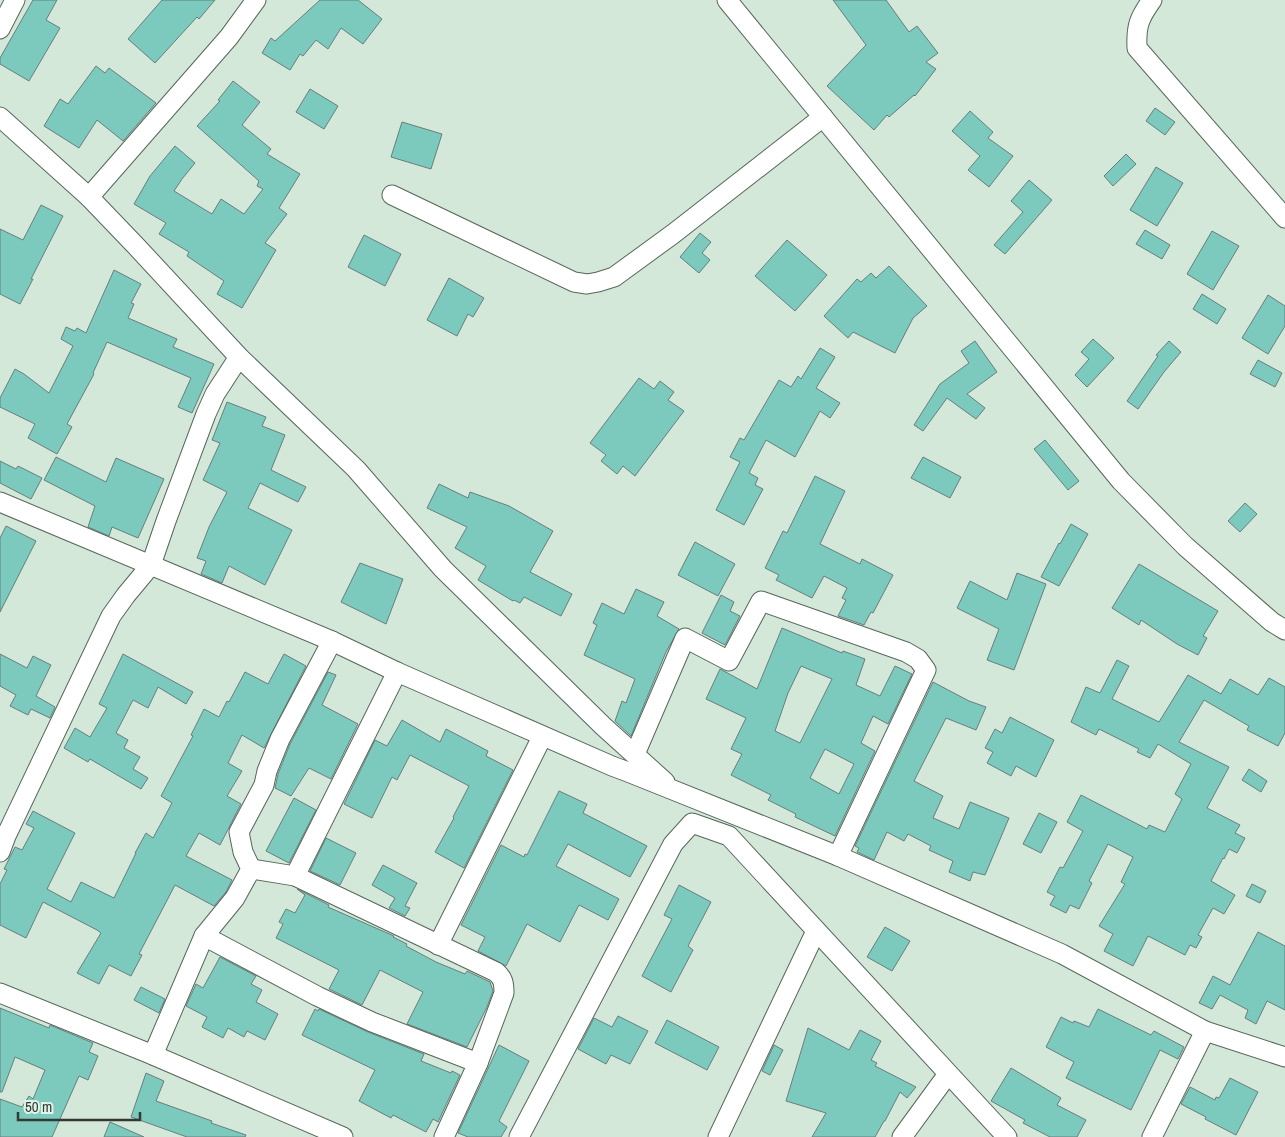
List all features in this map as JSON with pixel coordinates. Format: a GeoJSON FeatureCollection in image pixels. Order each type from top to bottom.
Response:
{"type":"FeatureCollection","features":[{"type":"Feature","properties":{"kind":"street"},"geometry":{"type":"LineString","coordinates":[[0,28],[15,0]]}},
{"type":"Feature","properties":{"kind":"street"},"geometry":{"type":"LineString","coordinates":[[88,197],[229,37],[256,0]]}},
{"type":"Feature","properties":{"kind":"street"},"geometry":{"type":"LineString","coordinates":[[727,0],[1121,481],[1185,546],[1272,622],[1285,630]]}},
{"type":"Feature","properties":{"kind":"street"},"geometry":{"type":"LineString","coordinates":[[1152,0],[1136,31],[1138,48],[1285,218]]}},
{"type":"Feature","properties":{"kind":"street"},"geometry":{"type":"LineString","coordinates":[[0,117],[88,197],[239,357],[356,469],[443,569],[603,726],[677,792]]}},
{"type":"Feature","properties":{"kind":"street"},"geometry":{"type":"LineString","coordinates":[[392,195],[574,282],[586,284],[598,282],[614,277],[644,256],[823,117]]}},
{"type":"Feature","properties":{"kind":"street"},"geometry":{"type":"LineString","coordinates":[[0,852],[111,616],[151,565],[206,414],[239,357]]}},
{"type":"Feature","properties":{"kind":"street"},"geometry":{"type":"LineString","coordinates":[[0,502],[332,641],[542,737],[838,856],[1062,954],[1205,1031],[1285,1057]]}},
{"type":"Feature","properties":{"kind":"street"},"geometry":{"type":"LineString","coordinates":[[635,754],[686,638],[729,661],[762,601],[906,652],[918,659],[926,670],[838,856]]}},
{"type":"Feature","properties":{"kind":"street"},"geometry":{"type":"LineString","coordinates":[[153,1055],[204,936],[235,898],[250,869],[243,852],[239,832],[264,784],[266,771],[280,739],[332,641]]}},
{"type":"Feature","properties":{"kind":"street"},"geometry":{"type":"LineString","coordinates":[[295,876],[397,672]]}},
{"type":"Feature","properties":{"kind":"street"},"geometry":{"type":"LineString","coordinates":[[438,945],[542,737]]}},
{"type":"Feature","properties":{"kind":"street"},"geometry":{"type":"LineString","coordinates":[[519,1137],[673,844],[692,823],[729,836],[1007,1137]]}},
{"type":"Feature","properties":{"kind":"street"},"geometry":{"type":"LineString","coordinates":[[250,869],[295,876],[501,976],[504,983],[504,993],[478,1063],[444,1137]]}},
{"type":"Feature","properties":{"kind":"street"},"geometry":{"type":"LineString","coordinates":[[718,1137],[816,931]]}},
{"type":"Feature","properties":{"kind":"street"},"geometry":{"type":"LineString","coordinates":[[204,936],[317,996],[372,1022],[478,1063]]}},
{"type":"Feature","properties":{"kind":"street"},"geometry":{"type":"LineString","coordinates":[[0,993],[153,1055],[343,1137]]}},
{"type":"Feature","properties":{"kind":"street"},"geometry":{"type":"LineString","coordinates":[[1152,1137],[1205,1031]]}},
{"type":"Feature","properties":{"kind":"street"},"geometry":{"type":"LineString","coordinates":[[902,1137],[948,1074]]}},
{"type":"Feature","properties":{"kind":"building"},"geometry":{"type":"Polygon","coordinates":[[[33,0],[57,0],[46,20],[60,28],[29,81],[0,64],[0,58],[33,0]]]}},
{"type":"Feature","properties":{"kind":"building"},"geometry":{"type":"Polygon","coordinates":[[[162,0],[215,0],[199,19],[197,17],[155,63],[128,39],[162,0]]]}},
{"type":"Feature","properties":{"kind":"building"},"geometry":{"type":"Polygon","coordinates":[[[320,0],[358,0],[382,19],[363,44],[341,28],[328,49],[316,40],[303,56],[300,54],[290,70],[262,53],[271,38],[275,41],[320,0]]]}},
{"type":"Feature","properties":{"kind":"building"},"geometry":{"type":"Polygon","coordinates":[[[833,0],[886,0],[909,32],[917,26],[938,53],[926,62],[936,69],[915,96],[889,117],[887,115],[874,130],[827,86],[866,45],[833,0]]]}},
{"type":"Feature","properties":{"kind":"building"},"geometry":{"type":"Polygon","coordinates":[[[96,66],[105,73],[109,68],[156,103],[123,141],[97,120],[79,148],[44,126],[60,99],[68,104],[96,66]]]}},
{"type":"Feature","properties":{"kind":"building"},"geometry":{"type":"Polygon","coordinates":[[[233,81],[260,102],[242,125],[271,149],[267,154],[300,174],[279,208],[287,214],[265,243],[276,250],[242,308],[217,294],[224,281],[187,256],[189,252],[159,234],[166,223],[134,204],[150,176],[175,146],[195,163],[174,191],[212,214],[221,199],[244,214],[263,189],[257,186],[259,181],[197,126],[220,101],[218,100],[233,81]]]}},
{"type":"Feature","properties":{"kind":"building"},"geometry":{"type":"Polygon","coordinates":[[[310,89],[338,106],[324,129],[296,112],[310,89]]]}},
{"type":"Feature","properties":{"kind":"building"},"geometry":{"type":"Polygon","coordinates":[[[1155,108],[1175,122],[1165,135],[1146,121],[1155,108]]]}},
{"type":"Feature","properties":{"kind":"building"},"geometry":{"type":"Polygon","coordinates":[[[970,111],[993,132],[988,138],[1013,156],[989,187],[968,170],[980,156],[952,131],[970,111]]]}},
{"type":"Feature","properties":{"kind":"building"},"geometry":{"type":"Polygon","coordinates":[[[402,122],[442,134],[431,169],[391,157],[402,122]]]}},
{"type":"Feature","properties":{"kind":"building"},"geometry":{"type":"Polygon","coordinates":[[[1126,154],[1136,164],[1113,186],[1104,176],[1126,154]]]}},
{"type":"Feature","properties":{"kind":"building"},"geometry":{"type":"Polygon","coordinates":[[[1156,167],[1183,183],[1157,226],[1130,210],[1156,167]]]}},
{"type":"Feature","properties":{"kind":"building"},"geometry":{"type":"Polygon","coordinates":[[[1029,180],[1052,200],[1005,254],[994,245],[1023,212],[1011,201],[1029,180]]]}},
{"type":"Feature","properties":{"kind":"building"},"geometry":{"type":"Polygon","coordinates":[[[41,205],[63,216],[20,304],[0,294],[0,229],[23,240],[41,205]]]}},
{"type":"Feature","properties":{"kind":"building"},"geometry":{"type":"Polygon","coordinates":[[[1145,230],[1170,245],[1162,259],[1136,244],[1145,230]]]}},
{"type":"Feature","properties":{"kind":"building"},"geometry":{"type":"Polygon","coordinates":[[[1212,231],[1239,246],[1213,290],[1187,274],[1212,231]]]}},
{"type":"Feature","properties":{"kind":"building"},"geometry":{"type":"Polygon","coordinates":[[[700,233],[711,242],[702,253],[710,260],[699,273],[680,257],[700,233]]]}},
{"type":"Feature","properties":{"kind":"building"},"geometry":{"type":"Polygon","coordinates":[[[364,235],[401,254],[385,286],[348,267],[364,235]]]}},
{"type":"Feature","properties":{"kind":"building"},"geometry":{"type":"Polygon","coordinates":[[[787,240],[827,275],[795,311],[755,276],[787,240]]]}},
{"type":"Feature","properties":{"kind":"building"},"geometry":{"type":"Polygon","coordinates":[[[889,266],[927,306],[913,318],[895,353],[853,332],[848,338],[824,316],[857,279],[861,282],[871,273],[876,278],[889,266]]]}},
{"type":"Feature","properties":{"kind":"building"},"geometry":{"type":"Polygon","coordinates":[[[114,270],[141,284],[131,303],[134,304],[128,318],[177,339],[173,347],[214,364],[192,413],[178,407],[191,378],[107,342],[94,374],[67,424],[72,427],[57,454],[28,438],[35,424],[0,407],[0,398],[15,369],[49,393],[73,346],[61,339],[66,327],[75,331],[77,328],[86,333],[114,270]]]}},
{"type":"Feature","properties":{"kind":"building"},"geometry":{"type":"Polygon","coordinates":[[[449,278],[484,298],[473,317],[468,314],[457,336],[427,320],[449,278]]]}},
{"type":"Feature","properties":{"kind":"building"},"geometry":{"type":"Polygon","coordinates":[[[1202,294],[1226,309],[1217,324],[1193,309],[1202,294]]]}},
{"type":"Feature","properties":{"kind":"building"},"geometry":{"type":"Polygon","coordinates":[[[1268,295],[1285,306],[1285,326],[1268,354],[1242,338],[1268,295]]]}},
{"type":"Feature","properties":{"kind":"building"},"geometry":{"type":"Polygon","coordinates":[[[1093,339],[1114,358],[1087,387],[1075,375],[1089,359],[1081,352],[1093,339]]]}},
{"type":"Feature","properties":{"kind":"building"},"geometry":{"type":"Polygon","coordinates":[[[975,341],[997,372],[967,394],[985,408],[976,419],[947,398],[923,431],[914,425],[940,384],[969,363],[961,351],[975,341]]]}},
{"type":"Feature","properties":{"kind":"building"},"geometry":{"type":"Polygon","coordinates":[[[1169,341],[1181,352],[1164,372],[1138,409],[1127,401],[1158,356],[1156,355],[1169,341]]]}},
{"type":"Feature","properties":{"kind":"building"},"geometry":{"type":"Polygon","coordinates":[[[820,348],[835,357],[816,388],[840,403],[830,418],[820,411],[795,457],[766,440],[749,473],[758,478],[755,485],[763,489],[744,525],[716,510],[740,462],[730,457],[740,438],[744,440],[779,380],[791,387],[798,376],[801,379],[820,348]]]}},
{"type":"Feature","properties":{"kind":"building"},"geometry":{"type":"Polygon","coordinates":[[[1258,360],[1282,373],[1275,387],[1250,374],[1258,360]]]}},
{"type":"Feature","properties":{"kind":"building"},"geometry":{"type":"Polygon","coordinates":[[[639,378],[654,389],[660,381],[674,392],[668,400],[684,411],[635,476],[623,466],[617,474],[601,461],[606,455],[590,443],[639,378]]]}},
{"type":"Feature","properties":{"kind":"building"},"geometry":{"type":"Polygon","coordinates":[[[227,402],[266,417],[262,426],[285,435],[271,470],[306,487],[298,502],[260,483],[248,508],[292,530],[265,585],[229,566],[222,583],[201,574],[206,561],[197,558],[209,527],[227,492],[203,480],[220,443],[212,440],[227,402]]]}},
{"type":"Feature","properties":{"kind":"building"},"geometry":{"type":"Polygon","coordinates":[[[1045,440],[1079,481],[1068,490],[1034,449],[1045,440]]]}},
{"type":"Feature","properties":{"kind":"building"},"geometry":{"type":"Polygon","coordinates":[[[56,457],[106,482],[116,458],[164,479],[138,538],[112,527],[109,536],[88,527],[95,506],[44,480],[56,457]]]}},
{"type":"Feature","properties":{"kind":"building"},"geometry":{"type":"Polygon","coordinates":[[[923,457],[961,477],[950,498],[911,478],[923,457]]]}},
{"type":"Feature","properties":{"kind":"building"},"geometry":{"type":"Polygon","coordinates":[[[0,461],[16,469],[18,466],[42,478],[31,499],[0,483],[0,461]]]}},
{"type":"Feature","properties":{"kind":"building"},"geometry":{"type":"Polygon","coordinates":[[[815,476],[845,491],[820,544],[860,564],[862,559],[893,575],[873,613],[871,612],[864,625],[838,616],[846,600],[842,598],[847,588],[824,576],[812,598],[776,580],[779,575],[765,568],[783,531],[787,533],[815,476]]]}},
{"type":"Feature","properties":{"kind":"building"},"geometry":{"type":"Polygon","coordinates":[[[439,484],[468,498],[470,492],[509,506],[553,531],[530,572],[572,594],[561,616],[524,597],[520,603],[513,601],[478,580],[486,566],[455,548],[467,527],[427,508],[439,484]]]}},
{"type":"Feature","properties":{"kind":"building"},"geometry":{"type":"Polygon","coordinates":[[[1245,503],[1257,514],[1240,532],[1228,521],[1245,503]]]}},
{"type":"Feature","properties":{"kind":"building"},"geometry":{"type":"Polygon","coordinates":[[[1071,524],[1088,534],[1059,586],[1041,577],[1071,524]]]}},
{"type":"Feature","properties":{"kind":"building"},"geometry":{"type":"Polygon","coordinates":[[[6,526],[36,541],[0,612],[0,538],[6,526]]]}},
{"type":"Feature","properties":{"kind":"building"},"geometry":{"type":"Polygon","coordinates":[[[695,542],[735,564],[718,596],[678,575],[695,542]]]}},
{"type":"Feature","properties":{"kind":"building"},"geometry":{"type":"Polygon","coordinates":[[[360,563],[403,579],[386,624],[341,602],[360,563]]]}},
{"type":"Feature","properties":{"kind":"building"},"geometry":{"type":"Polygon","coordinates":[[[1139,564],[1218,611],[1203,636],[1207,638],[1198,655],[1177,644],[1141,620],[1139,625],[1112,608],[1139,564]]]}},
{"type":"Feature","properties":{"kind":"building"},"geometry":{"type":"Polygon","coordinates":[[[1017,573],[1046,584],[1014,670],[987,660],[999,629],[957,608],[970,581],[1007,600],[1017,573]]]}},
{"type":"Feature","properties":{"kind":"building"},"geometry":{"type":"Polygon","coordinates":[[[636,589],[664,602],[657,616],[679,629],[666,652],[631,736],[615,721],[622,701],[626,703],[635,679],[584,655],[597,625],[593,623],[602,603],[624,614],[636,589]]]}},
{"type":"Feature","properties":{"kind":"building"},"geometry":{"type":"Polygon","coordinates":[[[721,595],[734,602],[730,611],[740,616],[725,645],[702,633],[721,595]]]}},
{"type":"Feature","properties":{"kind":"building"},"geometry":{"type":"Polygon","coordinates":[[[782,628],[842,653],[843,651],[865,659],[856,685],[880,696],[895,666],[912,674],[888,724],[873,716],[861,743],[875,751],[835,836],[795,817],[796,814],[768,800],[771,795],[731,775],[742,754],[731,749],[746,718],[706,699],[720,669],[757,689],[782,628]],[[801,666],[788,693],[775,731],[800,743],[832,679],[801,666]],[[825,749],[810,778],[839,794],[854,764],[825,749]]]}},
{"type":"Feature","properties":{"kind":"building"},"geometry":{"type":"Polygon","coordinates":[[[0,654],[27,668],[33,656],[51,665],[36,696],[55,707],[50,718],[31,709],[28,715],[10,706],[16,695],[0,686],[0,654]]]}},
{"type":"Feature","properties":{"kind":"building"},"geometry":{"type":"Polygon","coordinates":[[[123,654],[193,692],[186,704],[158,687],[148,708],[133,700],[116,733],[128,740],[124,748],[140,757],[133,769],[148,778],[141,789],[90,759],[88,762],[64,748],[75,728],[90,737],[107,708],[99,704],[123,654]]]}},
{"type":"Feature","properties":{"kind":"building"},"geometry":{"type":"Polygon","coordinates":[[[284,654],[306,666],[264,748],[242,735],[228,763],[242,771],[227,796],[241,804],[220,845],[199,833],[186,856],[232,880],[226,892],[214,906],[175,885],[139,954],[142,955],[131,976],[109,965],[99,984],[77,973],[101,933],[97,930],[43,902],[26,938],[0,925],[0,884],[7,870],[4,869],[15,847],[22,850],[34,828],[26,824],[33,811],[75,833],[47,889],[71,902],[81,882],[114,898],[146,833],[153,838],[172,803],[161,796],[193,736],[191,735],[204,709],[219,717],[245,672],[268,684],[284,654]]]}},
{"type":"Feature","properties":{"kind":"building"},"geometry":{"type":"Polygon","coordinates":[[[1117,660],[1129,666],[1112,699],[1159,722],[1188,675],[1221,694],[1230,679],[1258,695],[1269,678],[1285,687],[1285,733],[1278,746],[1247,730],[1249,726],[1204,700],[1179,742],[1229,767],[1207,808],[1240,825],[1235,833],[1245,838],[1237,853],[1229,849],[1211,881],[1235,895],[1224,914],[1213,908],[1198,935],[1202,937],[1196,948],[1190,945],[1185,955],[1148,936],[1133,966],[1104,951],[1113,934],[1099,926],[1125,884],[1121,882],[1133,857],[1108,844],[1089,881],[1092,883],[1079,909],[1070,905],[1066,913],[1050,905],[1055,896],[1047,892],[1060,867],[1063,868],[1083,831],[1067,822],[1081,795],[1147,829],[1149,825],[1165,832],[1182,799],[1175,794],[1191,764],[1158,744],[1150,758],[1137,752],[1139,749],[1099,729],[1096,735],[1071,722],[1086,687],[1100,693],[1117,660]]]}},
{"type":"Feature","properties":{"kind":"building"},"geometry":{"type":"Polygon","coordinates":[[[328,672],[336,675],[322,705],[358,724],[331,779],[309,768],[291,796],[275,788],[278,774],[290,744],[328,672]]]}},
{"type":"Feature","properties":{"kind":"building"},"geometry":{"type":"Polygon","coordinates":[[[933,682],[969,701],[986,707],[976,730],[946,718],[914,781],[943,796],[933,818],[959,829],[970,802],[1009,818],[985,875],[973,872],[970,881],[949,872],[953,861],[929,850],[931,846],[908,834],[904,841],[887,832],[874,860],[857,852],[859,848],[855,846],[933,682]]]}},
{"type":"Feature","properties":{"kind":"building"},"geometry":{"type":"Polygon","coordinates":[[[1010,717],[1054,740],[1036,777],[1016,766],[1011,776],[987,763],[993,752],[985,748],[995,729],[1002,733],[1010,717]]]}},
{"type":"Feature","properties":{"kind":"building"},"geometry":{"type":"Polygon","coordinates":[[[402,720],[440,742],[446,729],[488,751],[486,756],[513,770],[464,868],[435,852],[469,786],[410,755],[397,780],[392,777],[372,818],[344,804],[375,740],[387,746],[402,720]]]}},
{"type":"Feature","properties":{"kind":"building"},"geometry":{"type":"Polygon","coordinates":[[[1249,769],[1267,781],[1261,792],[1242,780],[1249,769]]]}},
{"type":"Feature","properties":{"kind":"building"},"geometry":{"type":"Polygon","coordinates":[[[559,791],[587,804],[583,813],[647,846],[630,877],[568,844],[556,866],[619,899],[608,920],[579,905],[560,942],[527,924],[506,966],[478,951],[485,937],[461,925],[501,845],[524,857],[525,854],[527,855],[559,791]]]}},
{"type":"Feature","properties":{"kind":"building"},"geometry":{"type":"Polygon","coordinates":[[[294,798],[316,810],[289,863],[266,851],[294,798]]]}},
{"type":"Feature","properties":{"kind":"building"},"geometry":{"type":"Polygon","coordinates":[[[1039,813],[1057,822],[1041,853],[1023,844],[1039,813]]]}},
{"type":"Feature","properties":{"kind":"building"},"geometry":{"type":"Polygon","coordinates":[[[326,838],[356,853],[340,885],[310,871],[326,838]]]}},
{"type":"Feature","properties":{"kind":"building"},"geometry":{"type":"Polygon","coordinates":[[[383,865],[417,883],[405,906],[410,908],[405,916],[389,908],[395,898],[372,885],[383,865]]]}},
{"type":"Feature","properties":{"kind":"building"},"geometry":{"type":"Polygon","coordinates":[[[1252,884],[1266,891],[1260,903],[1246,896],[1252,884]]]}},
{"type":"Feature","properties":{"kind":"building"},"geometry":{"type":"Polygon","coordinates":[[[679,885],[711,902],[688,946],[693,950],[671,992],[642,976],[672,919],[664,915],[679,885]]]}},
{"type":"Feature","properties":{"kind":"building"},"geometry":{"type":"Polygon","coordinates":[[[297,889],[329,905],[328,907],[394,936],[407,944],[406,946],[436,962],[465,974],[467,971],[490,982],[493,991],[467,1047],[407,1024],[423,992],[380,970],[362,1005],[329,989],[339,970],[276,938],[283,924],[279,922],[286,909],[295,913],[305,895],[297,889]]]}},
{"type":"Feature","properties":{"kind":"building"},"geometry":{"type":"Polygon","coordinates":[[[885,927],[910,941],[892,971],[867,957],[885,927]]]}},
{"type":"Feature","properties":{"kind":"building"},"geometry":{"type":"Polygon","coordinates":[[[1258,932],[1285,946],[1285,1010],[1267,1001],[1256,1024],[1245,1018],[1248,1010],[1220,995],[1212,1009],[1199,1003],[1213,976],[1230,985],[1258,932]]]}},
{"type":"Feature","properties":{"kind":"building"},"geometry":{"type":"Polygon","coordinates":[[[220,957],[256,976],[251,984],[262,990],[256,1002],[278,1014],[265,1040],[247,1031],[244,1037],[228,1028],[223,1038],[202,1027],[207,1017],[186,1006],[196,984],[203,988],[220,957]]]}},
{"type":"Feature","properties":{"kind":"building"},"geometry":{"type":"Polygon","coordinates":[[[141,987],[165,999],[159,1013],[134,1000],[141,987]]]}},
{"type":"Feature","properties":{"kind":"building"},"geometry":{"type":"Polygon","coordinates":[[[0,1008],[49,1028],[50,1025],[93,1043],[89,1052],[98,1056],[88,1080],[79,1076],[52,1137],[0,1137],[0,1099],[22,1107],[29,1096],[33,1099],[45,1070],[15,1057],[2,1092],[0,1092],[0,1008]]]}},
{"type":"Feature","properties":{"kind":"building"},"geometry":{"type":"Polygon","coordinates":[[[315,1009],[318,1011],[319,1009],[368,1032],[424,1054],[421,1061],[460,1075],[438,1122],[433,1119],[426,1132],[393,1115],[391,1118],[359,1101],[375,1070],[302,1035],[315,1009]]]}},
{"type":"Feature","properties":{"kind":"building"},"geometry":{"type":"Polygon","coordinates":[[[1098,1009],[1151,1035],[1154,1031],[1184,1047],[1178,1059],[1160,1050],[1131,1110],[1066,1078],[1074,1062],[1046,1047],[1061,1017],[1073,1023],[1074,1021],[1089,1027],[1098,1009]]]}},
{"type":"Feature","properties":{"kind":"building"},"geometry":{"type":"Polygon","coordinates":[[[618,1016],[648,1031],[630,1064],[611,1055],[606,1064],[578,1049],[594,1018],[612,1027],[618,1016]]]}},
{"type":"Feature","properties":{"kind":"building"},"geometry":{"type":"Polygon","coordinates":[[[667,1020],[719,1047],[707,1070],[655,1043],[667,1020]]]}},
{"type":"Feature","properties":{"kind":"building"},"geometry":{"type":"Polygon","coordinates":[[[808,1028],[849,1050],[860,1030],[881,1041],[871,1060],[877,1063],[875,1066],[916,1087],[907,1098],[900,1092],[875,1137],[812,1137],[826,1113],[786,1101],[808,1028]]]}},
{"type":"Feature","properties":{"kind":"building"},"geometry":{"type":"Polygon","coordinates":[[[499,1045],[529,1061],[499,1121],[507,1127],[501,1137],[468,1137],[458,1133],[499,1045]]]}},
{"type":"Feature","properties":{"kind":"building"},"geometry":{"type":"Polygon","coordinates":[[[774,1045],[783,1050],[770,1075],[762,1071],[774,1045]]]}},
{"type":"Feature","properties":{"kind":"building"},"geometry":{"type":"Polygon","coordinates":[[[1011,1068],[1061,1098],[1057,1105],[1086,1120],[1077,1137],[1050,1137],[1023,1123],[1025,1120],[991,1101],[1011,1068]]]}},
{"type":"Feature","properties":{"kind":"building"},"geometry":{"type":"Polygon","coordinates":[[[146,1073],[164,1081],[156,1101],[212,1121],[211,1123],[246,1135],[245,1137],[187,1137],[131,1117],[146,1073]]]}},
{"type":"Feature","properties":{"kind":"building"},"geometry":{"type":"Polygon","coordinates":[[[1230,1078],[1258,1092],[1236,1135],[1181,1104],[1190,1087],[1215,1100],[1216,1097],[1219,1098],[1230,1078]]]}},
{"type":"Feature","properties":{"kind":"building"},"geometry":{"type":"Polygon","coordinates":[[[110,1122],[144,1137],[104,1137],[110,1122]]]}}]}
